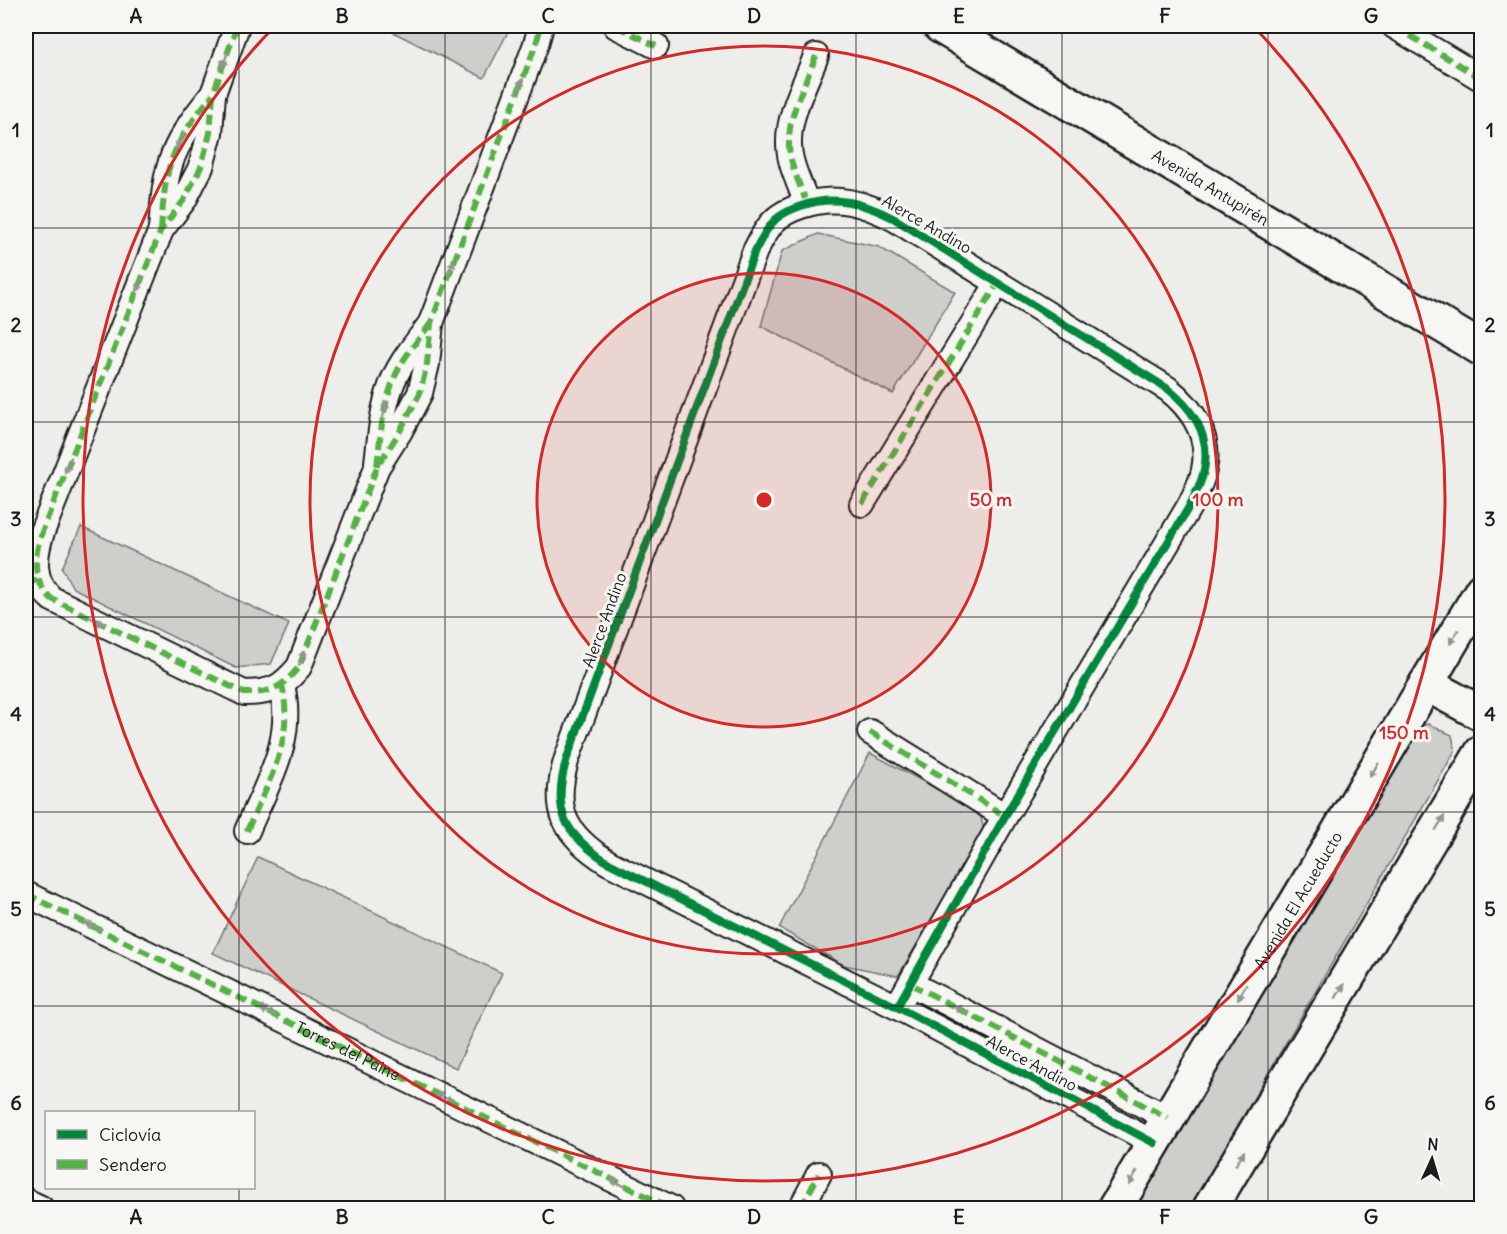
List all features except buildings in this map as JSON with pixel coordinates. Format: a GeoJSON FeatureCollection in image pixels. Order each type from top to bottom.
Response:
{"type":"FeatureCollection","features":[{"type":"Feature","properties":{"kind":"street"},"geometry":{"type":"LineString","coordinates":[[237,26],[213,94],[210,133],[201,167],[184,200],[161,230],[42,532],[32,582],[41,587],[52,599],[244,693],[256,693],[282,686],[299,666],[377,467],[420,393],[427,364],[431,323],[541,26]]}},
{"type":"Feature","properties":{"kind":"street"},"geometry":{"type":"LineString","coordinates":[[616,26],[656,46]]}},
{"type":"Feature","properties":{"kind":"street","name":"Avenida Antupirén"},"geometry":{"type":"LineString","coordinates":[[940,26],[1482,349]]}},
{"type":"Feature","properties":{"kind":"street"},"geometry":{"type":"LineString","coordinates":[[1394,26],[1482,79]]}},
{"type":"Feature","properties":{"kind":"street"},"geometry":{"type":"LineString","coordinates":[[807,204],[791,158],[788,142],[794,113],[816,56]]}},
{"type":"Feature","properties":{"kind":"street","name":"Alerce Andino"},"geometry":{"type":"LineString","coordinates":[[897,1008],[1005,816],[1190,505],[1204,471],[1206,456],[1199,424],[1182,400],[1155,381],[876,209],[848,200],[828,200],[789,210],[776,219],[765,232],[755,251],[562,773],[560,793],[566,821],[576,839],[592,853],[609,863],[897,1008],[1161,1130]]}},
{"type":"Feature","properties":{"kind":"street"},"geometry":{"type":"LineString","coordinates":[[862,504],[998,283]]}},
{"type":"Feature","properties":{"kind":"street","name":"Avenida El Acueducto"},"geometry":{"type":"LineString","coordinates":[[1115,1209],[1482,590]]}},
{"type":"Feature","properties":{"kind":"street"},"geometry":{"type":"LineString","coordinates":[[1426,684],[1482,714]]}},
{"type":"Feature","properties":{"kind":"street"},"geometry":{"type":"LineString","coordinates":[[247,831],[285,737],[286,705],[282,686]]}},
{"type":"Feature","properties":{"kind":"street"},"geometry":{"type":"LineString","coordinates":[[870,732],[1005,816]]}},
{"type":"Feature","properties":{"kind":"street"},"geometry":{"type":"LineString","coordinates":[[1210,1209],[1482,752]]}},
{"type":"Feature","properties":{"kind":"street","name":"Torres del Paine"},"geometry":{"type":"LineString","coordinates":[[26,894],[671,1209]]}},
{"type":"Feature","properties":{"kind":"street","name":"Alerce Andino"},"geometry":{"type":"LineString","coordinates":[[911,984],[1161,1130]]}},
{"type":"Feature","properties":{"kind":"street"},"geometry":{"type":"LineString","coordinates":[[801,1209],[819,1174]]}},
{"type":"Feature","properties":{"kind":"street"},"geometry":{"type":"LineString","coordinates":[[26,1201],[41,1209]]}},
{"type":"Feature","properties":{"kind":"shaded area"},"geometry":{"type":"Polygon","coordinates":[[[381,26],[511,26],[484,78],[381,26]]]}},
{"type":"Feature","properties":{"kind":"shaded area"},"geometry":{"type":"Polygon","coordinates":[[[818,234],[879,247],[955,292],[893,394],[761,326],[782,251],[818,234]]]}},
{"type":"Feature","properties":{"kind":"shaded area"},"geometry":{"type":"Polygon","coordinates":[[[81,527],[289,624],[271,664],[236,668],[73,588],[62,568],[81,527]]]}},
{"type":"Feature","properties":{"kind":"shaded area"},"geometry":{"type":"Polygon","coordinates":[[[1428,724],[1452,735],[1455,751],[1190,1208],[1131,1208],[1411,728],[1428,724]]]}},
{"type":"Feature","properties":{"kind":"shaded area"},"geometry":{"type":"Polygon","coordinates":[[[870,753],[980,812],[984,832],[898,976],[844,965],[779,928],[870,753]]]}},
{"type":"Feature","properties":{"kind":"shaded area"},"geometry":{"type":"Polygon","coordinates":[[[258,857],[502,973],[456,1068],[213,953],[258,857]]]}},
{"type":"Feature","properties":{"kind":"marked path"},"geometry":{"type":"LineString","coordinates":[[237,26],[213,94],[210,133],[201,167],[184,200],[161,230],[42,532],[37,550],[36,568],[40,584],[52,599],[244,693],[262,692],[275,688],[287,680],[299,667],[377,467],[420,393],[427,364],[431,323],[541,26]]}},
{"type":"Feature","properties":{"kind":"marked path"},"geometry":{"type":"LineString","coordinates":[[616,26],[656,46]]}},
{"type":"Feature","properties":{"kind":"marked path"},"geometry":{"type":"LineString","coordinates":[[1394,26],[1482,79]]}},
{"type":"Feature","properties":{"kind":"marked path"},"geometry":{"type":"LineString","coordinates":[[807,204],[792,165],[789,141],[795,109],[816,56]]}},
{"type":"Feature","properties":{"kind":"marked path"},"geometry":{"type":"LineString","coordinates":[[161,230],[166,183],[173,156],[186,131],[213,94]]}},
{"type":"Feature","properties":{"kind":"marked path"},"geometry":{"type":"LineString","coordinates":[[862,504],[998,283]]}},
{"type":"Feature","properties":{"kind":"marked path"},"geometry":{"type":"LineString","coordinates":[[377,466],[383,416],[394,378],[431,323]]}},
{"type":"Feature","properties":{"kind":"marked path"},"geometry":{"type":"LineString","coordinates":[[26,585],[38,579]]}},
{"type":"Feature","properties":{"kind":"marked path"},"geometry":{"type":"LineString","coordinates":[[247,831],[271,778],[282,743],[285,724],[282,685]]}},
{"type":"Feature","properties":{"kind":"marked path"},"geometry":{"type":"LineString","coordinates":[[870,732],[1005,816]]}},
{"type":"Feature","properties":{"kind":"marked path"},"geometry":{"type":"LineString","coordinates":[[26,894],[671,1208]]}},
{"type":"Feature","properties":{"kind":"marked path"},"geometry":{"type":"LineString","coordinates":[[911,984],[1168,1118]]}},
{"type":"Feature","properties":{"kind":"marked path"},"geometry":{"type":"LineString","coordinates":[[801,1208],[819,1174]]}},
{"type":"Feature","properties":{"kind":"marked path"},"geometry":{"type":"LineString","coordinates":[[26,1201],[41,1208]]}},
{"type":"Feature","properties":{"kind":"cycle path"},"geometry":{"type":"LineString","coordinates":[[897,1007],[1005,816],[1190,505],[1203,474],[1205,446],[1192,414],[1168,389],[895,219],[849,202],[814,202],[788,211],[779,217],[767,230],[755,251],[567,758],[560,792],[565,820],[581,842],[609,863],[897,1007],[1154,1143]]}}]}
